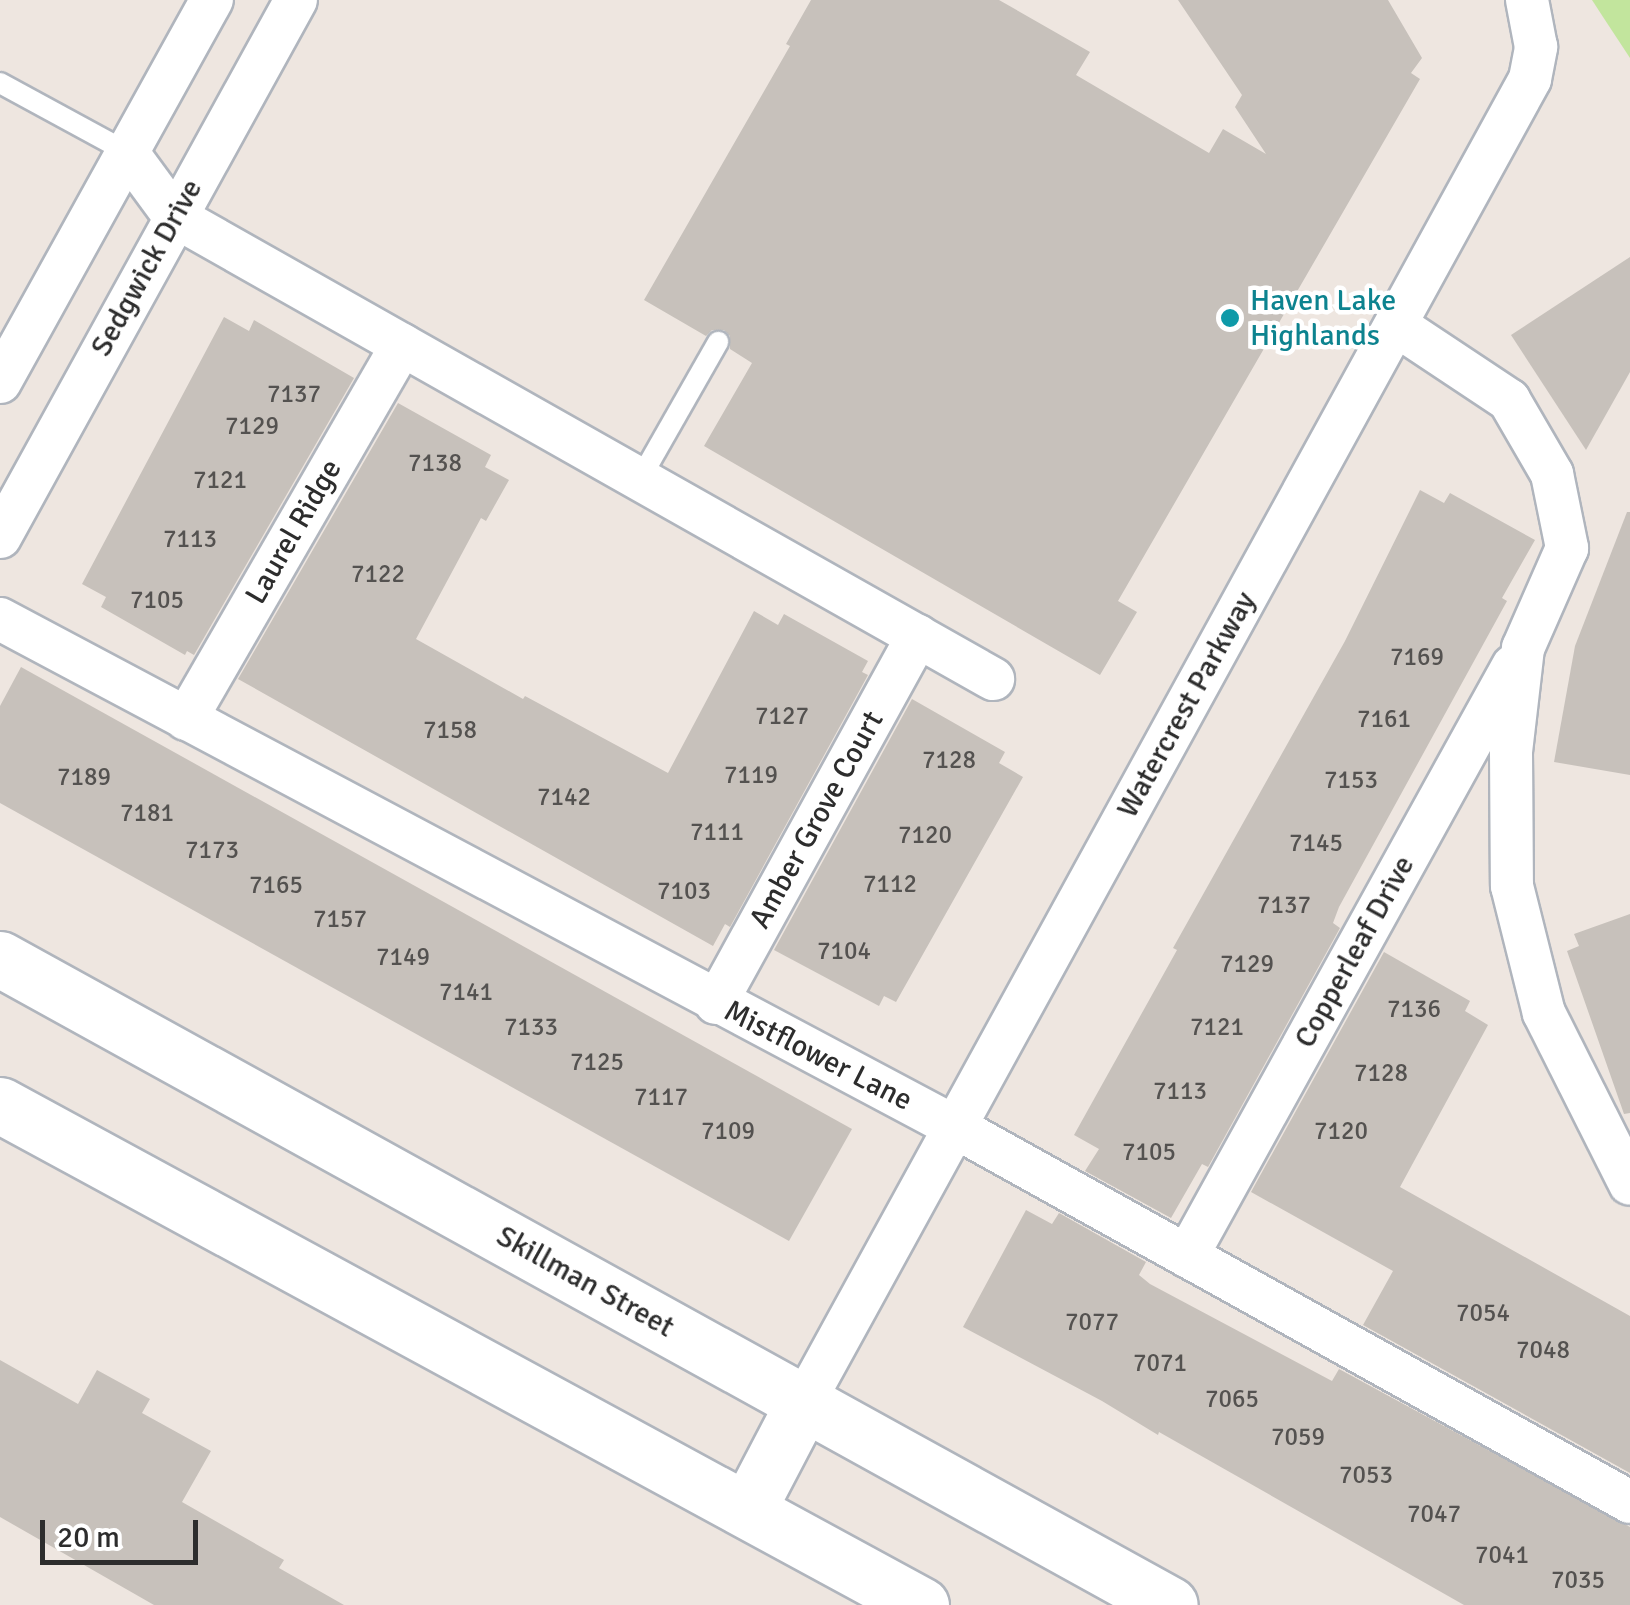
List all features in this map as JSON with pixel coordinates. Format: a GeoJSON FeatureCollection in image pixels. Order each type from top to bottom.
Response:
{"type":"FeatureCollection","features":[{"type":"Feature","properties":{"kind":"main road","name":"Skillman Street"},"geometry":{"type":"LineString","coordinates":[[0,960],[1170,1605]]}},
{"type":"Feature","properties":{"kind":"main road"},"geometry":{"type":"LineString","coordinates":[[0,1105],[921,1605]]}},
{"type":"Feature","properties":{"kind":"main road"},"geometry":{"type":"LineString","coordinates":[[748,1509],[804,1402]]}},
{"type":"Feature","properties":{"kind":"street"},"geometry":{"type":"LineString","coordinates":[[0,382],[212,0]]}},
{"type":"Feature","properties":{"kind":"street","name":"Sedgwick Drive"},"geometry":{"type":"LineString","coordinates":[[0,537],[296,0]]}},
{"type":"Feature","properties":{"kind":"street","name":"Watercrest Parkway"},"geometry":{"type":"LineString","coordinates":[[804,1402],[1530,79],[1536,47],[1528,0]]}},
{"type":"Feature","properties":{"kind":"street"},"geometry":{"type":"LineString","coordinates":[[126,152],[174,216],[992,679]]}},
{"type":"Feature","properties":{"kind":"street"},"geometry":{"type":"LineString","coordinates":[[1396,324],[1509,400],[1552,474],[1567,548],[1523,648],[1511,752],[1512,886],[1544,1013],[1630,1184]]}},
{"type":"Feature","properties":{"kind":"street","name":"Laurel Ridge"},"geometry":{"type":"LineString","coordinates":[[186,719],[402,345]]}},
{"type":"Feature","properties":{"kind":"street","name":"Mistflower Lane"},"geometry":{"type":"LineString","coordinates":[[0,618],[955,1127],[1630,1502]]}},
{"type":"Feature","properties":{"kind":"street","name":"Amber Grove Court"},"geometry":{"type":"LineString","coordinates":[[716,1003],[918,636]]}},
{"type":"Feature","properties":{"kind":"street","name":"Copperleaf Drive"},"geometry":{"type":"LineString","coordinates":[[1187,1256],[1523,648]]}},
{"type":"Feature","properties":{"kind":"lane"},"geometry":{"type":"LineString","coordinates":[[0,83],[126,152]]}},
{"type":"Feature","properties":{"kind":"lane"},"geometry":{"type":"LineString","coordinates":[[640,479],[718,342]]}},
{"type":"Feature","properties":{"kind":"green space"},"geometry":{"type":"Polygon","coordinates":[[[1592,0],[1630,0],[1630,58],[1605,20],[1592,0]]]}},
{"type":"Feature","properties":{"kind":"building"},"geometry":{"type":"Polygon","coordinates":[[[811,0],[999,0],[1090,52],[1076,75],[1209,153],[1223,129],[1266,154],[1235,107],[1242,95],[1178,0],[1388,0],[1422,58],[1411,73],[1420,79],[1118,601],[1137,612],[1100,675],[704,446],[752,363],[730,349],[730,336],[724,330],[712,330],[706,336],[644,300],[790,46],[786,44],[811,0]]]}},
{"type":"Feature","properties":{"kind":"building"},"geometry":{"type":"Polygon","coordinates":[[[1630,257],[1630,372],[1586,450],[1511,335],[1630,257]]]}},
{"type":"Feature","properties":{"kind":"building"},"geometry":{"type":"Polygon","coordinates":[[[224,317],[249,331],[254,320],[354,378],[194,655],[187,651],[185,655],[101,607],[106,597],[82,584],[224,317]]]}},
{"type":"Feature","properties":{"kind":"building"},"geometry":{"type":"Polygon","coordinates":[[[398,403],[491,455],[485,467],[509,480],[486,521],[481,518],[416,639],[523,699],[525,696],[668,773],[754,611],[778,625],[784,614],[868,661],[862,672],[868,675],[730,927],[725,924],[713,946],[238,679],[398,403]]]}},
{"type":"Feature","properties":{"kind":"building"},"geometry":{"type":"Polygon","coordinates":[[[1420,490],[1444,503],[1450,493],[1535,540],[1502,598],[1507,601],[1339,907],[1333,923],[1340,928],[1208,1167],[1202,1164],[1171,1218],[1085,1171],[1099,1149],[1074,1135],[1177,950],[1173,948],[1345,641],[1420,490]]]}},
{"type":"Feature","properties":{"kind":"building"},"geometry":{"type":"Polygon","coordinates":[[[1627,512],[1630,775],[1554,762],[1575,646],[1627,512]]]}},
{"type":"Feature","properties":{"kind":"building"},"geometry":{"type":"Polygon","coordinates":[[[21,667],[852,1129],[789,1241],[0,803],[0,706],[21,667]]]}},
{"type":"Feature","properties":{"kind":"building"},"geometry":{"type":"Polygon","coordinates":[[[912,699],[1005,752],[999,763],[1023,777],[896,1002],[884,996],[879,1006],[774,950],[912,699]]]}},
{"type":"Feature","properties":{"kind":"building"},"geometry":{"type":"Polygon","coordinates":[[[1630,914],[1630,1113],[1624,1114],[1567,951],[1579,946],[1574,934],[1630,914]]]}},
{"type":"Feature","properties":{"kind":"building"},"geometry":{"type":"Polygon","coordinates":[[[1384,952],[1470,1001],[1465,1011],[1488,1025],[1400,1187],[1630,1316],[1630,1473],[1363,1325],[1393,1271],[1251,1192],[1384,952]]]}},
{"type":"Feature","properties":{"kind":"building"},"geometry":{"type":"Polygon","coordinates":[[[1026,1210],[1052,1224],[1059,1213],[1146,1262],[1139,1275],[1150,1284],[1332,1381],[1339,1369],[1630,1527],[1630,1605],[1464,1605],[1159,1432],[1158,1435],[963,1327],[1026,1210]]]}},
{"type":"Feature","properties":{"kind":"building"},"geometry":{"type":"Polygon","coordinates":[[[0,1360],[78,1404],[97,1370],[150,1399],[142,1413],[211,1451],[182,1502],[284,1560],[279,1568],[344,1605],[154,1605],[0,1517],[0,1360]]]}},
{"type":"Feature","properties":{"kind":"place","name":"Haven Lake Highlands"},"geometry":{"type":"Point","coordinates":[1230,318]}}]}
